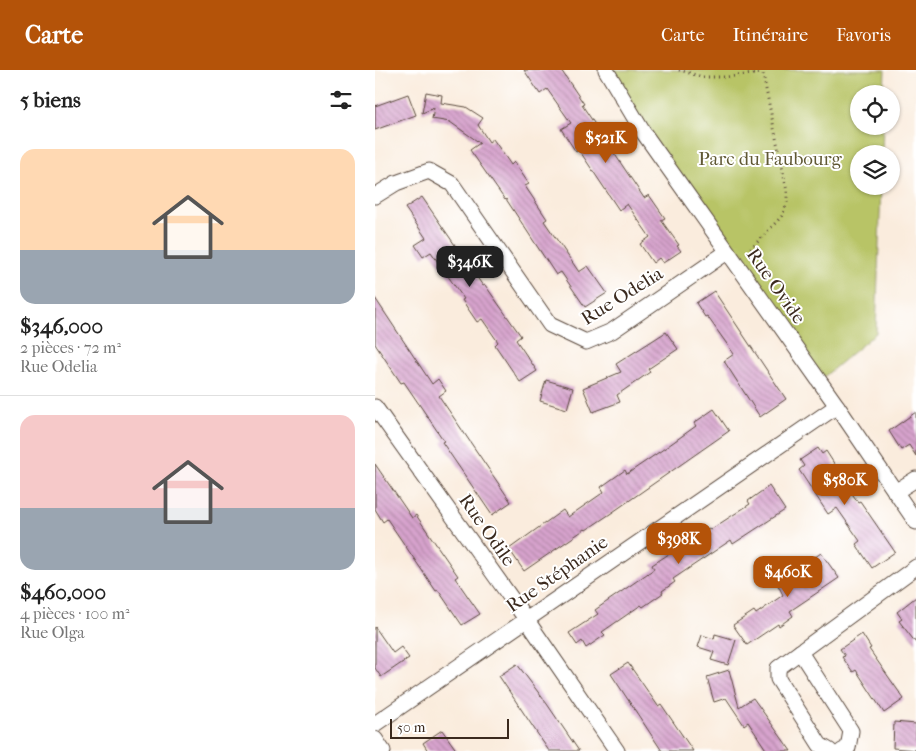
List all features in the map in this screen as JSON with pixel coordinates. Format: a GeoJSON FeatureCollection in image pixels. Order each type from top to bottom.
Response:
{"type":"FeatureCollection","features":[{"type":"Feature","properties":{"kind":"street","name":"Rue Ovide"},"geometry":{"type":"LineString","coordinates":[[606,70],[643,132],[837,406],[916,522]]}},
{"type":"Feature","properties":{"kind":"street","name":"Rue Odelia"},"geometry":{"type":"LineString","coordinates":[[375,196],[396,183],[429,171],[453,184],[550,325],[586,342],[612,331],[732,258]]}},
{"type":"Feature","properties":{"kind":"street","name":"Rue Stéphanie"},"geometry":{"type":"LineString","coordinates":[[375,724],[837,406]]}},
{"type":"Feature","properties":{"kind":"street","name":"Rue Odile"},"geometry":{"type":"LineString","coordinates":[[375,407],[526,619],[617,751]]}},
{"type":"Feature","properties":{"kind":"street"},"geometry":{"type":"LineString","coordinates":[[895,492],[916,479]]}},
{"type":"Feature","properties":{"kind":"street"},"geometry":{"type":"LineString","coordinates":[[830,751],[820,745],[778,679],[778,668],[916,567]]}},
{"type":"Feature","properties":{"kind":"street"},"geometry":{"type":"LineString","coordinates":[[800,652],[851,731],[848,748],[843,751]]}},
{"type":"Feature","properties":{"kind":"street"},"geometry":{"type":"LineString","coordinates":[[375,739],[383,751]]}},
{"type":"Feature","properties":{"kind":"path"},"geometry":{"type":"LineString","coordinates":[[679,70],[703,77],[726,77],[762,71],[787,191],[787,203],[782,216],[732,258]]}},
{"type":"Feature","properties":{"kind":"green space","name":"Parc du Faubourg"},"geometry":{"type":"Polygon","coordinates":[[[606,70],[885,70],[884,85],[850,85],[850,135],[883,135],[882,145],[850,145],[850,195],[881,195],[876,333],[819,381],[606,70]]]}},
{"type":"Feature","properties":{"kind":"building"},"geometry":{"type":"Polygon","coordinates":[[[524,70],[561,70],[644,198],[649,195],[665,218],[661,220],[679,245],[677,246],[681,251],[663,263],[659,258],[653,263],[640,244],[650,237],[627,204],[619,210],[579,150],[576,152],[561,129],[571,123],[547,89],[540,94],[524,70]]]}},
{"type":"Feature","properties":{"kind":"building"},"geometry":{"type":"Polygon","coordinates":[[[426,92],[442,95],[441,103],[466,107],[483,118],[478,125],[489,142],[493,139],[511,165],[514,162],[529,184],[525,186],[547,219],[544,221],[579,272],[588,266],[607,293],[585,307],[561,272],[556,275],[506,199],[470,150],[480,143],[450,122],[432,119],[434,108],[422,113],[426,92]]]}},
{"type":"Feature","properties":{"kind":"building"},"geometry":{"type":"Polygon","coordinates":[[[408,94],[416,115],[375,130],[375,106],[408,94]]]}},
{"type":"Feature","properties":{"kind":"building"},"geometry":{"type":"Polygon","coordinates":[[[422,197],[483,286],[485,285],[521,336],[516,340],[537,371],[520,382],[495,345],[498,342],[482,319],[477,322],[462,300],[464,299],[431,252],[423,257],[415,245],[426,238],[405,208],[422,197]]]}},
{"type":"Feature","properties":{"kind":"building"},"geometry":{"type":"Polygon","coordinates":[[[714,291],[786,399],[760,417],[724,361],[734,354],[696,303],[714,291]]]}},
{"type":"Feature","properties":{"kind":"building"},"geometry":{"type":"Polygon","coordinates":[[[375,298],[432,384],[438,379],[446,391],[439,396],[511,502],[492,515],[404,382],[401,383],[375,344],[375,298]]]}},
{"type":"Feature","properties":{"kind":"building"},"geometry":{"type":"Polygon","coordinates":[[[666,332],[678,349],[648,369],[650,372],[617,395],[620,402],[593,412],[583,388],[621,372],[616,364],[666,332]]]}},
{"type":"Feature","properties":{"kind":"building"},"geometry":{"type":"Polygon","coordinates":[[[546,380],[573,388],[567,409],[540,401],[546,380]]]}},
{"type":"Feature","properties":{"kind":"building"},"geometry":{"type":"Polygon","coordinates":[[[714,409],[729,431],[524,571],[509,549],[563,510],[568,517],[604,492],[601,487],[625,470],[627,474],[668,446],[696,426],[694,423],[714,409]]]}},
{"type":"Feature","properties":{"kind":"building"},"geometry":{"type":"Polygon","coordinates":[[[916,412],[916,456],[909,445],[901,450],[889,431],[916,412]]]}},
{"type":"Feature","properties":{"kind":"building"},"geometry":{"type":"Polygon","coordinates":[[[818,448],[822,454],[826,451],[835,465],[833,467],[858,502],[860,501],[895,552],[872,568],[856,544],[860,541],[837,508],[828,514],[799,470],[804,466],[800,460],[818,448]]]}},
{"type":"Feature","properties":{"kind":"building"},"geometry":{"type":"Polygon","coordinates":[[[375,464],[412,518],[416,515],[458,576],[455,578],[480,614],[462,625],[438,590],[436,591],[387,519],[383,522],[375,509],[375,464]]]}},
{"type":"Feature","properties":{"kind":"building"},"geometry":{"type":"Polygon","coordinates":[[[769,486],[785,510],[733,544],[731,540],[673,579],[675,582],[662,591],[663,593],[643,607],[641,605],[602,632],[605,635],[586,648],[582,641],[577,645],[569,633],[598,614],[595,610],[654,569],[652,565],[750,504],[748,501],[769,486]]]}},
{"type":"Feature","properties":{"kind":"building"},"geometry":{"type":"Polygon","coordinates":[[[821,553],[839,578],[790,611],[793,616],[747,645],[733,625],[754,611],[756,614],[783,595],[777,583],[821,553]]]}},
{"type":"Feature","properties":{"kind":"building"},"geometry":{"type":"Polygon","coordinates":[[[916,597],[916,643],[899,621],[902,619],[897,612],[916,597]]]}},
{"type":"Feature","properties":{"kind":"building"},"geometry":{"type":"Polygon","coordinates":[[[375,627],[393,653],[401,647],[409,658],[381,677],[375,668],[375,627]]]}},
{"type":"Feature","properties":{"kind":"building"},"geometry":{"type":"Polygon","coordinates":[[[715,634],[736,640],[728,665],[711,660],[714,652],[698,647],[702,635],[714,639],[715,634]]]}},
{"type":"Feature","properties":{"kind":"building"},"geometry":{"type":"Polygon","coordinates":[[[862,634],[871,648],[869,649],[904,699],[884,713],[856,670],[853,672],[842,657],[845,656],[840,649],[862,634]]]}},
{"type":"Feature","properties":{"kind":"building"},"geometry":{"type":"Polygon","coordinates":[[[628,663],[658,706],[661,704],[693,751],[662,751],[611,674],[628,663]]]}},
{"type":"Feature","properties":{"kind":"building"},"geometry":{"type":"Polygon","coordinates":[[[517,664],[579,751],[549,751],[499,676],[517,664]]]}},
{"type":"Feature","properties":{"kind":"building"},"geometry":{"type":"Polygon","coordinates":[[[729,670],[739,707],[753,698],[791,751],[767,751],[748,722],[744,725],[726,698],[714,702],[707,677],[729,670]]]}},
{"type":"Feature","properties":{"kind":"building"},"geometry":{"type":"Polygon","coordinates":[[[894,722],[916,724],[916,750],[893,748],[894,722]]]}},
{"type":"Feature","properties":{"kind":"building"},"geometry":{"type":"Polygon","coordinates":[[[442,730],[457,751],[428,751],[423,743],[442,730]]]}}]}
